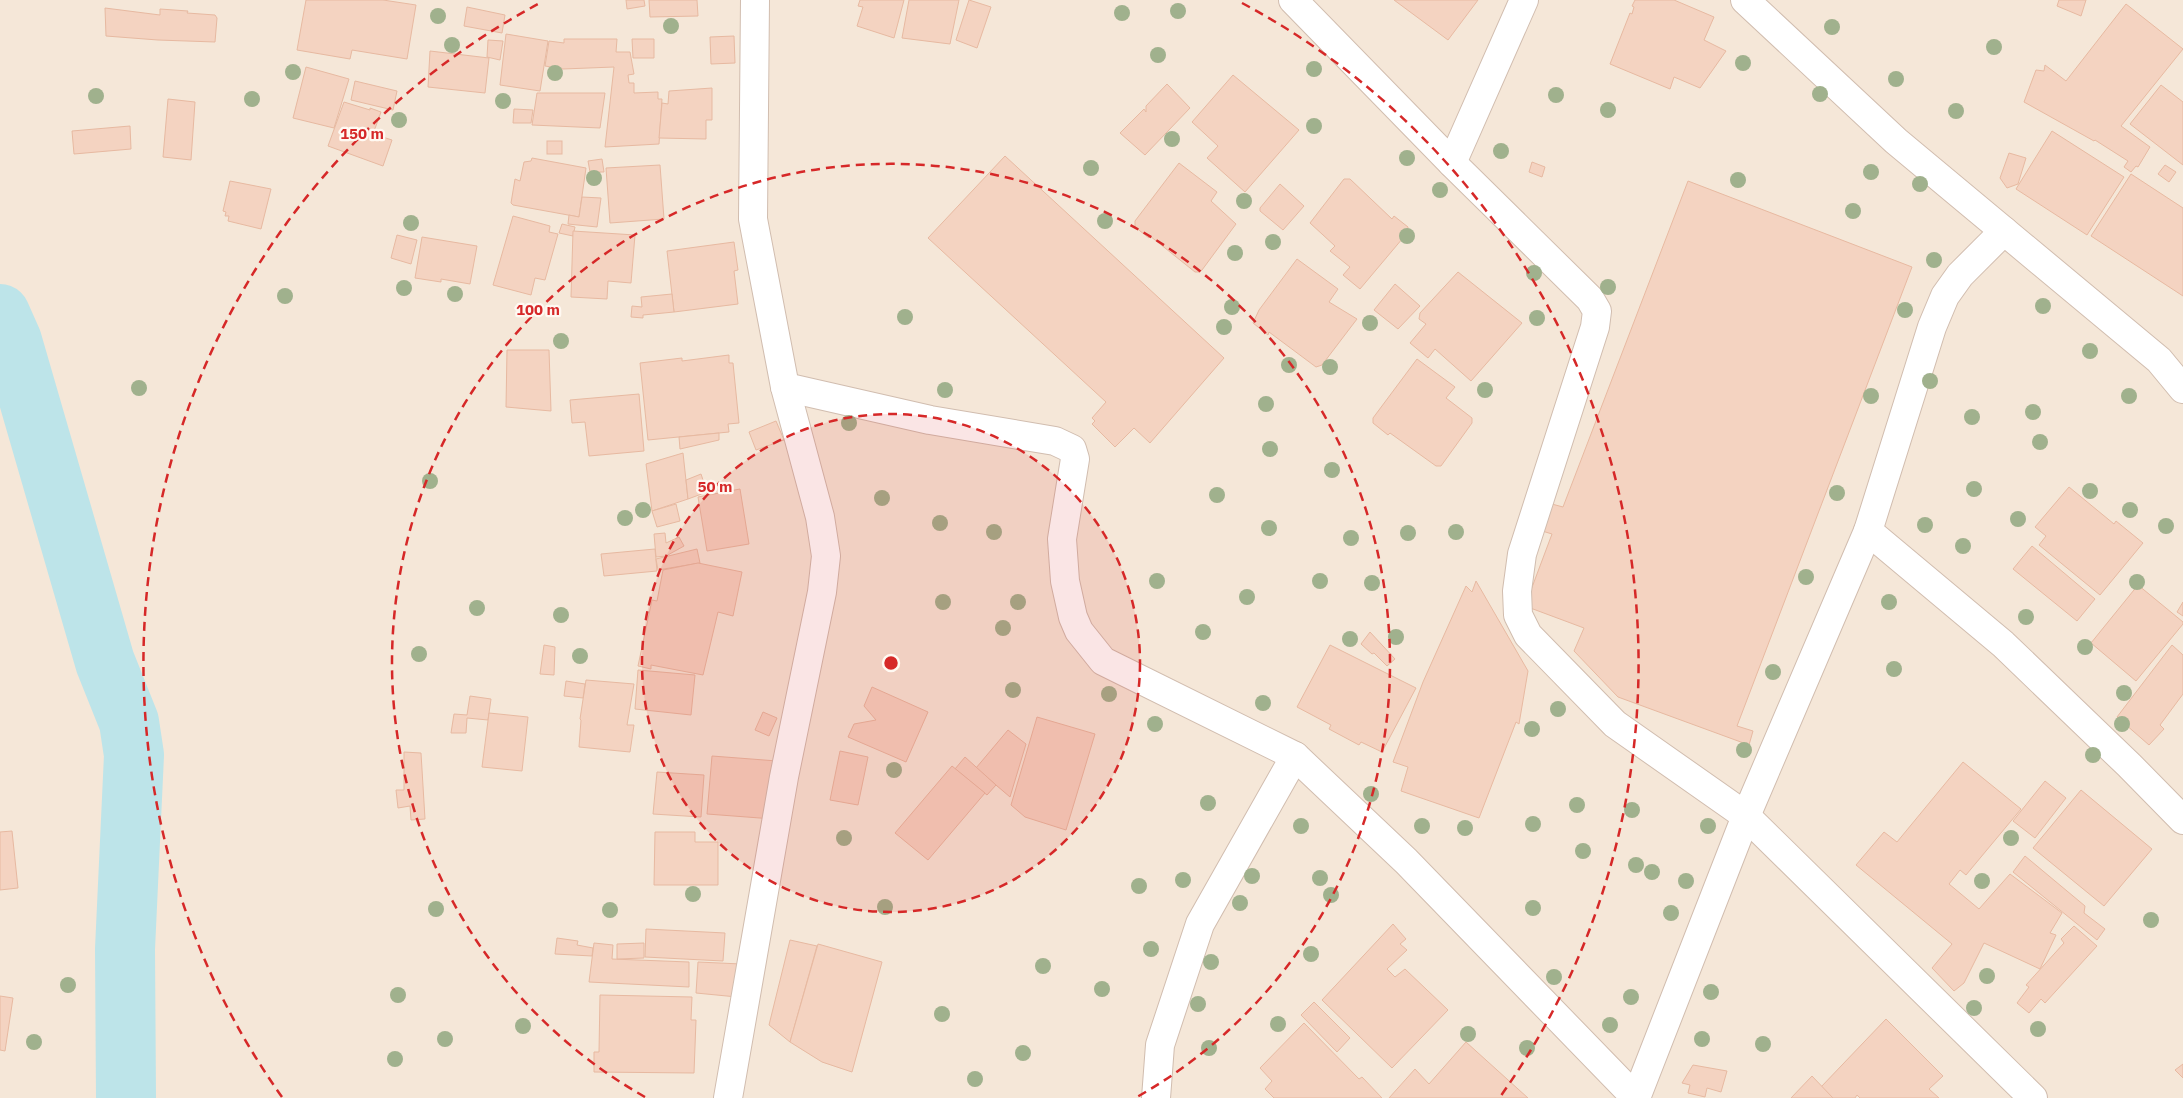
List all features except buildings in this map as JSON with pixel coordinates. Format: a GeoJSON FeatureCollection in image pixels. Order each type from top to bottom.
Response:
{"type":"FeatureCollection","features":[{"type":"Feature","properties":{"kind":"street"},"geometry":{"type":"LineString","coordinates":[[728,1098],[784,777],[822,592],[826,556],[820,517],[785,387],[753,219],[755,0]]}},
{"type":"Feature","properties":{"kind":"street"},"geometry":{"type":"LineString","coordinates":[[1293,0],[1452,164],[1590,298],[1597,311],[1595,327],[1522,554],[1517,591],[1518,615],[1528,636],[1615,724],[1746,816],[2033,1098]]}},
{"type":"Feature","properties":{"kind":"street"},"geometry":{"type":"LineString","coordinates":[[1452,164],[1524,0]]}},
{"type":"Feature","properties":{"kind":"street"},"geometry":{"type":"LineString","coordinates":[[1745,0],[1896,141],[2159,360],[2183,389]]}},
{"type":"Feature","properties":{"kind":"street"},"geometry":{"type":"LineString","coordinates":[[785,387],[930,420],[1055,441],[1072,449],[1075,459],[1062,539],[1066,581],[1073,617],[1079,630],[1102,661],[1295,756],[1406,861],[1636,1098],[1746,816],[1868,531],[1932,327],[1945,296],[1960,275],[2004,231]]}},
{"type":"Feature","properties":{"kind":"street"},"geometry":{"type":"LineString","coordinates":[[1868,531],[2003,644],[2129,764],[2183,820]]}},
{"type":"Feature","properties":{"kind":"street"},"geometry":{"type":"LineString","coordinates":[[1156,1098],[1160,1045],[1200,924],[1295,756]]}},
{"type":"Feature","properties":{"kind":"shaded area"},"geometry":{"type":"Polygon","coordinates":[[[0,0],[2183,0],[2183,1098],[0,1098],[0,0]]]}},
{"type":"Feature","properties":{"kind":"waterway"},"geometry":{"type":"LineString","coordinates":[[0,314],[12,341],[105,662],[129,722],[134,755],[125,949],[126,1098]]}}]}
